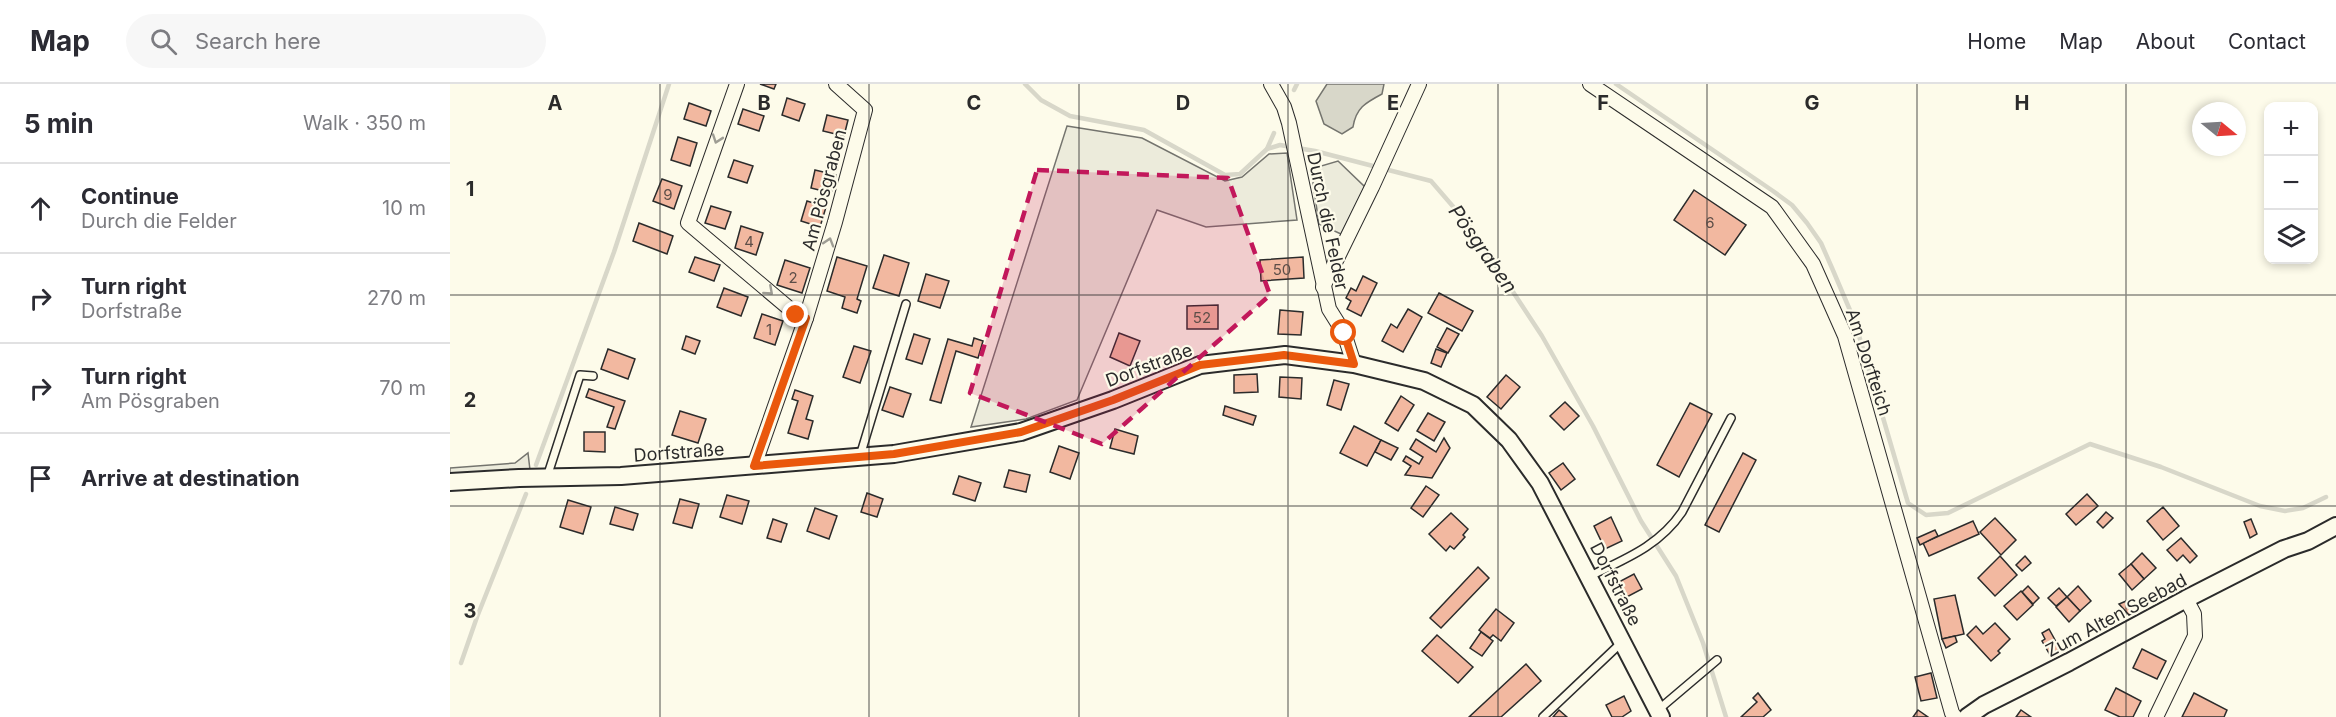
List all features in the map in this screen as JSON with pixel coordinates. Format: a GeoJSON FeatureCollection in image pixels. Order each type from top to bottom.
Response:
{"type":"FeatureCollection","features":[{"type":"Feature","properties":{"kind":"street"},"geometry":{"type":"LineString","coordinates":[[737,84],[688,223],[796,315],[806,318]]}},
{"type":"Feature","properties":{"kind":"street","name":"Am Pösgraben"},"geometry":{"type":"LineString","coordinates":[[754,466],[806,318],[865,110],[836,84]]}},
{"type":"Feature","properties":{"kind":"street","name":"Durch die Felder"},"geometry":{"type":"LineString","coordinates":[[1271,84],[1284,107],[1329,309],[1344,333],[1354,364]]}},
{"type":"Feature","properties":{"kind":"street"},"geometry":{"type":"LineString","coordinates":[[1323,287],[1419,84]]}},
{"type":"Feature","properties":{"kind":"street","name":"Am Dorfteich"},"geometry":{"type":"LineString","coordinates":[[1590,84],[1772,207],[1814,264],[1845,336],[1955,717]]}},
{"type":"Feature","properties":{"kind":"street","name":"Dorfstraße"},"geometry":{"type":"LineString","coordinates":[[450,482],[621,476],[894,454],[1021,432],[1113,400],[1200,365],[1284,355],[1354,364],[1424,381],[1473,405],[1509,440],[1540,483],[1590,576],[1659,714]]}},
{"type":"Feature","properties":{"kind":"street"},"geometry":{"type":"LineString","coordinates":[[2284,549],[2336,514]]}},
{"type":"Feature","properties":{"kind":"street"},"geometry":{"type":"LineString","coordinates":[[2284,549],[2308,541],[2336,526]]}},
{"type":"Feature","properties":{"kind":"street","name":"Zum Alten Seebad"},"geometry":{"type":"LineString","coordinates":[[1967,717],[1984,705],[2284,549]]}},
{"type":"Feature","properties":{"kind":"street"},"geometry":{"type":"LineString","coordinates":[[2156,717],[2194,636],[2194,614],[2186,598]]}},
{"type":"Feature","properties":{"kind":"lane"},"geometry":{"type":"LineString","coordinates":[[860,456],[906,304]]}},
{"type":"Feature","properties":{"kind":"lane"},"geometry":{"type":"LineString","coordinates":[[547,477],[580,375],[593,376]]}},
{"type":"Feature","properties":{"kind":"lane"},"geometry":{"type":"LineString","coordinates":[[1590,576],[1648,547],[1663,535],[1682,512],[1731,418]]}},
{"type":"Feature","properties":{"kind":"lane"},"geometry":{"type":"LineString","coordinates":[[1543,717],[1623,642]]}},
{"type":"Feature","properties":{"kind":"lane"},"geometry":{"type":"LineString","coordinates":[[1659,714],[1717,660]]}},
{"type":"Feature","properties":{"kind":"highlighted area"},"geometry":{"type":"Polygon","coordinates":[[[1037,170],[1228,178],[1270,295],[1102,444],[970,393],[1037,170]]]}},
{"type":"Feature","properties":{"kind":"shaded area"},"geometry":{"type":"Polygon","coordinates":[[[1327,84],[1384,84],[1382,94],[1362,107],[1356,115],[1353,127],[1342,134],[1324,124],[1316,101],[1327,84]]]}},
{"type":"Feature","properties":{"kind":"shaded area"},"geometry":{"type":"Polygon","coordinates":[[[1067,126],[1142,138],[1225,181],[1242,177],[1269,154],[1287,153],[1297,220],[1206,227],[1157,210],[1077,400],[1026,419],[971,427],[1067,126]]]}},
{"type":"Feature","properties":{"kind":"shaded area"},"geometry":{"type":"Polygon","coordinates":[[[1338,161],[1365,187],[1341,234],[1319,224],[1311,169],[1338,161]]]}},
{"type":"Feature","properties":{"kind":"shaded area"},"geometry":{"type":"Polygon","coordinates":[[[528,453],[530,470],[450,475],[450,468],[515,463],[528,453]]]}},
{"type":"Feature","properties":{"kind":"building"},"geometry":{"type":"Polygon","coordinates":[[[760,84],[776,84],[774,89],[760,84]]]}},
{"type":"Feature","properties":{"kind":"building"},"geometry":{"type":"Polygon","coordinates":[[[787,98],[805,104],[799,121],[782,115],[787,98]]]}},
{"type":"Feature","properties":{"kind":"building"},"geometry":{"type":"Polygon","coordinates":[[[689,103],[711,111],[706,126],[684,119],[689,103]]]}},
{"type":"Feature","properties":{"kind":"building"},"geometry":{"type":"Polygon","coordinates":[[[743,109],[764,116],[759,131],[738,124],[743,109]]]}},
{"type":"Feature","properties":{"kind":"building"},"geometry":{"type":"Polygon","coordinates":[[[827,115],[848,120],[844,136],[823,131],[827,115]]]}},
{"type":"Feature","properties":{"kind":"building"},"geometry":{"type":"Polygon","coordinates":[[[678,137],[697,143],[690,166],[671,160],[678,137]]]}},
{"type":"Feature","properties":{"kind":"building"},"geometry":{"type":"Polygon","coordinates":[[[734,160],[753,166],[747,183],[728,177],[734,160]]]}},
{"type":"Feature","properties":{"kind":"building"},"geometry":{"type":"Polygon","coordinates":[[[815,170],[836,175],[831,193],[811,188],[815,170]]]}},
{"type":"Feature","properties":{"kind":"building"},"geometry":{"type":"Polygon","coordinates":[[[662,179],[682,186],[674,209],[653,201],[662,179]]]}},
{"type":"Feature","properties":{"kind":"building"},"geometry":{"type":"Polygon","coordinates":[[[1694,190],[1746,225],[1725,255],[1674,220],[1694,190]]]}},
{"type":"Feature","properties":{"kind":"building"},"geometry":{"type":"Polygon","coordinates":[[[807,201],[826,207],[820,227],[801,221],[807,201]]]}},
{"type":"Feature","properties":{"kind":"building"},"geometry":{"type":"Polygon","coordinates":[[[711,206],[731,212],[725,229],[705,223],[711,206]]]}},
{"type":"Feature","properties":{"kind":"building"},"geometry":{"type":"Polygon","coordinates":[[[639,223],[673,236],[667,254],[633,241],[639,223]]]}},
{"type":"Feature","properties":{"kind":"building"},"geometry":{"type":"Polygon","coordinates":[[[741,226],[763,233],[756,255],[735,248],[741,226]]]}},
{"type":"Feature","properties":{"kind":"building"},"geometry":{"type":"Polygon","coordinates":[[[884,255],[909,263],[899,296],[873,288],[884,255]]]}},
{"type":"Feature","properties":{"kind":"building"},"geometry":{"type":"Polygon","coordinates":[[[695,257],[720,265],[714,281],[689,272],[695,257]]]}},
{"type":"Feature","properties":{"kind":"building"},"geometry":{"type":"Polygon","coordinates":[[[837,257],[867,266],[857,299],[861,301],[857,313],[842,308],[845,297],[827,291],[837,257]]]}},
{"type":"Feature","properties":{"kind":"building"},"geometry":{"type":"Polygon","coordinates":[[[1303,257],[1304,278],[1261,281],[1260,260],[1303,257]]]}},
{"type":"Feature","properties":{"kind":"building"},"geometry":{"type":"Polygon","coordinates":[[[785,260],[810,268],[802,293],[777,285],[785,260]]]}},
{"type":"Feature","properties":{"kind":"building"},"geometry":{"type":"Polygon","coordinates":[[[926,274],[949,281],[940,308],[918,301],[926,274]]]}},
{"type":"Feature","properties":{"kind":"building"},"geometry":{"type":"Polygon","coordinates":[[[1363,276],[1377,283],[1361,316],[1347,309],[1351,301],[1346,298],[1351,288],[1356,291],[1363,276]]]}},
{"type":"Feature","properties":{"kind":"building"},"geometry":{"type":"Polygon","coordinates":[[[724,288],[748,297],[741,316],[717,307],[724,288]]]}},
{"type":"Feature","properties":{"kind":"building"},"geometry":{"type":"Polygon","coordinates":[[[1439,293],[1473,311],[1462,331],[1428,313],[1439,293]]]}},
{"type":"Feature","properties":{"kind":"building"},"geometry":{"type":"Polygon","coordinates":[[[1218,305],[1218,329],[1187,329],[1187,306],[1218,305]]]}},
{"type":"Feature","properties":{"kind":"building"},"geometry":{"type":"Polygon","coordinates":[[[1408,309],[1422,317],[1403,352],[1382,341],[1391,324],[1397,328],[1408,309]]]}},
{"type":"Feature","properties":{"kind":"building"},"geometry":{"type":"Polygon","coordinates":[[[1280,310],[1303,312],[1301,335],[1278,334],[1280,310]]]}},
{"type":"Feature","properties":{"kind":"building"},"geometry":{"type":"Polygon","coordinates":[[[762,314],[783,321],[775,345],[754,338],[762,314]]]}},
{"type":"Feature","properties":{"kind":"building"},"geometry":{"type":"Polygon","coordinates":[[[1447,328],[1459,334],[1448,353],[1437,347],[1447,328]]]}},
{"type":"Feature","properties":{"kind":"building"},"geometry":{"type":"Polygon","coordinates":[[[1119,333],[1140,341],[1130,366],[1110,357],[1119,333]]]}},
{"type":"Feature","properties":{"kind":"building"},"geometry":{"type":"Polygon","coordinates":[[[914,334],[930,339],[922,364],[906,359],[914,334]]]}},
{"type":"Feature","properties":{"kind":"building"},"geometry":{"type":"Polygon","coordinates":[[[686,336],[700,341],[695,354],[682,349],[686,336]]]}},
{"type":"Feature","properties":{"kind":"building"},"geometry":{"type":"Polygon","coordinates":[[[974,338],[983,341],[978,358],[956,351],[941,403],[930,400],[948,339],[972,346],[974,338]]]}},
{"type":"Feature","properties":{"kind":"building"},"geometry":{"type":"Polygon","coordinates":[[[854,346],[871,351],[860,383],[843,377],[854,346]]]}},
{"type":"Feature","properties":{"kind":"building"},"geometry":{"type":"Polygon","coordinates":[[[608,349],[635,359],[628,379],[601,369],[608,349]]]}},
{"type":"Feature","properties":{"kind":"building"},"geometry":{"type":"Polygon","coordinates":[[[1436,349],[1447,353],[1441,367],[1431,363],[1436,349]]]}},
{"type":"Feature","properties":{"kind":"building"},"geometry":{"type":"Polygon","coordinates":[[[1257,374],[1258,392],[1234,393],[1234,375],[1257,374]]]}},
{"type":"Feature","properties":{"kind":"building"},"geometry":{"type":"Polygon","coordinates":[[[1506,375],[1520,387],[1501,409],[1487,397],[1506,375]]]}},
{"type":"Feature","properties":{"kind":"building"},"geometry":{"type":"Polygon","coordinates":[[[1280,377],[1302,378],[1301,399],[1279,397],[1280,377]]]}},
{"type":"Feature","properties":{"kind":"building"},"geometry":{"type":"Polygon","coordinates":[[[1334,380],[1349,384],[1341,410],[1327,405],[1334,380]]]}},
{"type":"Feature","properties":{"kind":"building"},"geometry":{"type":"Polygon","coordinates":[[[890,387],[911,394],[903,417],[882,410],[890,387]]]}},
{"type":"Feature","properties":{"kind":"building"},"geometry":{"type":"Polygon","coordinates":[[[589,389],[625,401],[615,429],[607,427],[614,407],[586,397],[589,389]]]}},
{"type":"Feature","properties":{"kind":"building"},"geometry":{"type":"Polygon","coordinates":[[[795,390],[813,396],[806,419],[813,421],[808,439],[788,433],[798,401],[792,399],[795,390]]]}},
{"type":"Feature","properties":{"kind":"building"},"geometry":{"type":"Polygon","coordinates":[[[1401,396],[1414,405],[1398,431],[1385,423],[1401,396]]]}},
{"type":"Feature","properties":{"kind":"building"},"geometry":{"type":"Polygon","coordinates":[[[1565,402],[1579,416],[1564,430],[1550,416],[1565,402]]]}},
{"type":"Feature","properties":{"kind":"building"},"geometry":{"type":"Polygon","coordinates":[[[1690,403],[1712,414],[1679,477],[1657,465],[1690,403]]]}},
{"type":"Feature","properties":{"kind":"building"},"geometry":{"type":"Polygon","coordinates":[[[1225,406],[1256,416],[1253,425],[1223,415],[1225,406]]]}},
{"type":"Feature","properties":{"kind":"building"},"geometry":{"type":"Polygon","coordinates":[[[680,411],[706,419],[698,443],[672,435],[680,411]]]}},
{"type":"Feature","properties":{"kind":"building"},"geometry":{"type":"Polygon","coordinates":[[[1428,413],[1445,422],[1434,441],[1417,431],[1428,413]]]}},
{"type":"Feature","properties":{"kind":"building"},"geometry":{"type":"Polygon","coordinates":[[[1354,426],[1381,440],[1367,466],[1340,453],[1354,426]]]}},
{"type":"Feature","properties":{"kind":"building"},"geometry":{"type":"Polygon","coordinates":[[[1115,429],[1138,436],[1134,454],[1110,448],[1115,429]]]}},
{"type":"Feature","properties":{"kind":"building"},"geometry":{"type":"Polygon","coordinates":[[[584,432],[605,432],[605,452],[584,451],[584,432]]]}},
{"type":"Feature","properties":{"kind":"building"},"geometry":{"type":"Polygon","coordinates":[[[1444,438],[1450,448],[1432,478],[1405,475],[1411,466],[1403,461],[1406,456],[1419,464],[1423,457],[1410,449],[1416,439],[1436,452],[1444,438]]]}},
{"type":"Feature","properties":{"kind":"building"},"geometry":{"type":"Polygon","coordinates":[[[1381,440],[1398,448],[1391,460],[1375,452],[1381,440]]]}},
{"type":"Feature","properties":{"kind":"building"},"geometry":{"type":"Polygon","coordinates":[[[1059,446],[1079,453],[1070,479],[1050,472],[1059,446]]]}},
{"type":"Feature","properties":{"kind":"building"},"geometry":{"type":"Polygon","coordinates":[[[1743,453],[1756,460],[1719,532],[1705,525],[1743,453]]]}},
{"type":"Feature","properties":{"kind":"building"},"geometry":{"type":"Polygon","coordinates":[[[1563,463],[1575,479],[1561,490],[1549,473],[1563,463]]]}},
{"type":"Feature","properties":{"kind":"building"},"geometry":{"type":"Polygon","coordinates":[[[1009,470],[1030,475],[1026,492],[1004,487],[1009,470]]]}},
{"type":"Feature","properties":{"kind":"building"},"geometry":{"type":"Polygon","coordinates":[[[959,476],[981,483],[975,501],[953,494],[959,476]]]}},
{"type":"Feature","properties":{"kind":"building"},"geometry":{"type":"Polygon","coordinates":[[[1426,486],[1439,495],[1423,517],[1411,508],[1426,486]]]}},
{"type":"Feature","properties":{"kind":"building"},"geometry":{"type":"Polygon","coordinates":[[[867,493],[883,499],[877,517],[861,512],[867,493]]]}},
{"type":"Feature","properties":{"kind":"building"},"geometry":{"type":"Polygon","coordinates":[[[2087,494],[2098,506],[2076,525],[2066,514],[2087,494]]]}},
{"type":"Feature","properties":{"kind":"building"},"geometry":{"type":"Polygon","coordinates":[[[727,495],[749,501],[742,524],[720,517],[727,495]]]}},
{"type":"Feature","properties":{"kind":"building"},"geometry":{"type":"Polygon","coordinates":[[[680,499],[699,504],[692,528],[673,523],[680,499]]]}},
{"type":"Feature","properties":{"kind":"building"},"geometry":{"type":"Polygon","coordinates":[[[568,500],[591,507],[583,534],[560,527],[568,500]]]}},
{"type":"Feature","properties":{"kind":"building"},"geometry":{"type":"Polygon","coordinates":[[[615,507],[638,514],[633,530],[610,524],[615,507]]]}},
{"type":"Feature","properties":{"kind":"building"},"geometry":{"type":"Polygon","coordinates":[[[2163,507],[2179,526],[2163,540],[2147,521],[2163,507]]]}},
{"type":"Feature","properties":{"kind":"building"},"geometry":{"type":"Polygon","coordinates":[[[815,508],[837,516],[829,539],[807,531],[815,508]]]}},
{"type":"Feature","properties":{"kind":"building"},"geometry":{"type":"Polygon","coordinates":[[[2106,512],[2113,518],[2103,528],[2097,522],[2106,512]]]}},
{"type":"Feature","properties":{"kind":"building"},"geometry":{"type":"Polygon","coordinates":[[[1451,513],[1468,529],[1463,535],[1465,537],[1454,549],[1450,546],[1446,551],[1429,534],[1451,513]]]}},
{"type":"Feature","properties":{"kind":"building"},"geometry":{"type":"Polygon","coordinates":[[[1611,517],[1622,541],[1605,549],[1594,526],[1611,517]]]}},
{"type":"Feature","properties":{"kind":"building"},"geometry":{"type":"Polygon","coordinates":[[[1995,518],[2016,540],[2001,555],[1980,532],[1995,518]]]}},
{"type":"Feature","properties":{"kind":"building"},"geometry":{"type":"Polygon","coordinates":[[[773,519],[787,524],[781,542],[767,538],[773,519]]]}},
{"type":"Feature","properties":{"kind":"building"},"geometry":{"type":"Polygon","coordinates":[[[2251,519],[2257,534],[2250,538],[2244,522],[2251,519]]]}},
{"type":"Feature","properties":{"kind":"building"},"geometry":{"type":"Polygon","coordinates":[[[1973,521],[1979,534],[1929,556],[1923,543],[1973,521]]]}},
{"type":"Feature","properties":{"kind":"building"},"geometry":{"type":"Polygon","coordinates":[[[1935,530],[1938,536],[1920,545],[1917,538],[1935,530]]]}},
{"type":"Feature","properties":{"kind":"building"},"geometry":{"type":"Polygon","coordinates":[[[2181,538],[2197,556],[2190,563],[2183,555],[2177,561],[2167,550],[2181,538]]]}},
{"type":"Feature","properties":{"kind":"building"},"geometry":{"type":"Polygon","coordinates":[[[2142,553],[2156,568],[2144,579],[2131,564],[2142,553]]]}},
{"type":"Feature","properties":{"kind":"building"},"geometry":{"type":"Polygon","coordinates":[[[2000,556],[2017,575],[1995,596],[1978,578],[2000,556]]]}},
{"type":"Feature","properties":{"kind":"building"},"geometry":{"type":"Polygon","coordinates":[[[2025,556],[2031,563],[2022,571],[2016,565],[2025,556]]]}},
{"type":"Feature","properties":{"kind":"building"},"geometry":{"type":"Polygon","coordinates":[[[2131,564],[2144,579],[2132,590],[2119,574],[2131,564]]]}},
{"type":"Feature","properties":{"kind":"building"},"geometry":{"type":"Polygon","coordinates":[[[1478,567],[1489,578],[1441,628],[1430,618],[1478,567]]]}},
{"type":"Feature","properties":{"kind":"building"},"geometry":{"type":"Polygon","coordinates":[[[1634,574],[1642,589],[1623,599],[1615,584],[1634,574]]]}},
{"type":"Feature","properties":{"kind":"building"},"geometry":{"type":"Polygon","coordinates":[[[2028,586],[2039,598],[2033,604],[2022,592],[2028,586]]]}},
{"type":"Feature","properties":{"kind":"building"},"geometry":{"type":"Polygon","coordinates":[[[2078,586],[2091,601],[2080,611],[2067,597],[2078,586]]]}},
{"type":"Feature","properties":{"kind":"building"},"geometry":{"type":"Polygon","coordinates":[[[2059,588],[2067,597],[2056,606],[2048,598],[2059,588]]]}},
{"type":"Feature","properties":{"kind":"building"},"geometry":{"type":"Polygon","coordinates":[[[2021,591],[2033,605],[2017,620],[2004,606],[2021,591]]]}},
{"type":"Feature","properties":{"kind":"building"},"geometry":{"type":"Polygon","coordinates":[[[1955,595],[1964,634],[1942,639],[1934,599],[1955,595]]]}},
{"type":"Feature","properties":{"kind":"building"},"geometry":{"type":"Polygon","coordinates":[[[2067,597],[2080,611],[2069,622],[2056,607],[2067,597]]]}},
{"type":"Feature","properties":{"kind":"building"},"geometry":{"type":"Polygon","coordinates":[[[2131,599],[2140,609],[2129,615],[2119,604],[2131,599]]]}},
{"type":"Feature","properties":{"kind":"building"},"geometry":{"type":"Polygon","coordinates":[[[1496,609],[1514,623],[1501,641],[1493,635],[1490,638],[1479,630],[1496,609]]]}},
{"type":"Feature","properties":{"kind":"building"},"geometry":{"type":"Polygon","coordinates":[[[1995,623],[2010,639],[1991,661],[1967,635],[1976,626],[1983,634],[1995,623]]]}},
{"type":"Feature","properties":{"kind":"building"},"geometry":{"type":"Polygon","coordinates":[[[2049,629],[2060,649],[2050,655],[2042,641],[2045,639],[2042,633],[2049,629]]]}},
{"type":"Feature","properties":{"kind":"building"},"geometry":{"type":"Polygon","coordinates":[[[1481,632],[1493,641],[1482,656],[1470,648],[1481,632]]]}},
{"type":"Feature","properties":{"kind":"building"},"geometry":{"type":"Polygon","coordinates":[[[1437,635],[1473,667],[1458,683],[1422,651],[1437,635]]]}},
{"type":"Feature","properties":{"kind":"building"},"geometry":{"type":"Polygon","coordinates":[[[1955,636],[1957,642],[1946,648],[1942,639],[1955,636]]]}},
{"type":"Feature","properties":{"kind":"building"},"geometry":{"type":"Polygon","coordinates":[[[2142,649],[2166,661],[2157,679],[2133,668],[2142,649]]]}},
{"type":"Feature","properties":{"kind":"building"},"geometry":{"type":"Polygon","coordinates":[[[1526,664],[1541,681],[1501,717],[1469,717],[1526,664]]]}},
{"type":"Feature","properties":{"kind":"building"},"geometry":{"type":"Polygon","coordinates":[[[1931,673],[1937,698],[1921,701],[1915,677],[1931,673]]]}},
{"type":"Feature","properties":{"kind":"building"},"geometry":{"type":"Polygon","coordinates":[[[2116,688],[2141,701],[2133,717],[2120,717],[2105,710],[2116,688]]]}},
{"type":"Feature","properties":{"kind":"building"},"geometry":{"type":"Polygon","coordinates":[[[1758,693],[1771,710],[1763,717],[1741,717],[1757,702],[1753,698],[1758,693]]]}},
{"type":"Feature","properties":{"kind":"building"},"geometry":{"type":"Polygon","coordinates":[[[2194,693],[2227,710],[2224,717],[2182,717],[2194,693]]]}},
{"type":"Feature","properties":{"kind":"building"},"geometry":{"type":"Polygon","coordinates":[[[1624,696],[1631,711],[1622,717],[1612,717],[1606,705],[1624,696]]]}},
{"type":"Feature","properties":{"kind":"building"},"geometry":{"type":"Polygon","coordinates":[[[1559,710],[1567,717],[1553,717],[1559,710]]]}},
{"type":"Feature","properties":{"kind":"building"},"geometry":{"type":"Polygon","coordinates":[[[1918,710],[1928,717],[1913,717],[1918,710]]]}},
{"type":"Feature","properties":{"kind":"building"},"geometry":{"type":"Polygon","coordinates":[[[2021,710],[2031,717],[2016,717],[2021,710]]]}},
{"type":"Feature","properties":{"kind":"waterway"},"geometry":{"type":"LineString","coordinates":[[536,465],[614,252],[669,84]]}},
{"type":"Feature","properties":{"kind":"waterway","name":"Pösgraben"},"geometry":{"type":"LineString","coordinates":[[1025,84],[1041,100],[1070,116],[1144,130],[1225,175],[1240,174],[1267,149],[1280,145],[1315,151],[1431,181],[1469,225],[1542,336],[1593,426],[1641,521],[1676,576],[1703,643],[1726,717]]}},
{"type":"Feature","properties":{"kind":"waterway"},"geometry":{"type":"LineString","coordinates":[[1294,90],[1297,84]]}},
{"type":"Feature","properties":{"kind":"waterway"},"geometry":{"type":"LineString","coordinates":[[1616,84],[1773,191],[1792,205],[1807,223],[1821,243],[1855,322],[1908,503],[1926,515],[1948,513],[2090,444],[2161,467],[2260,506],[2285,511],[2303,508],[2326,497]]}},
{"type":"Feature","properties":{"kind":"waterway"},"geometry":{"type":"LineString","coordinates":[[1267,149],[1274,133]]}},
{"type":"Feature","properties":{"kind":"waterway"},"geometry":{"type":"LineString","coordinates":[[461,663],[526,494]]}},
{"type":"Feature","properties":{"kind":"route"},"geometry":{"type":"LineString","coordinates":[[796,315],[806,318],[754,466],[894,454],[1021,432],[1113,400],[1200,365],[1284,355],[1354,364],[1344,333]]}}]}
